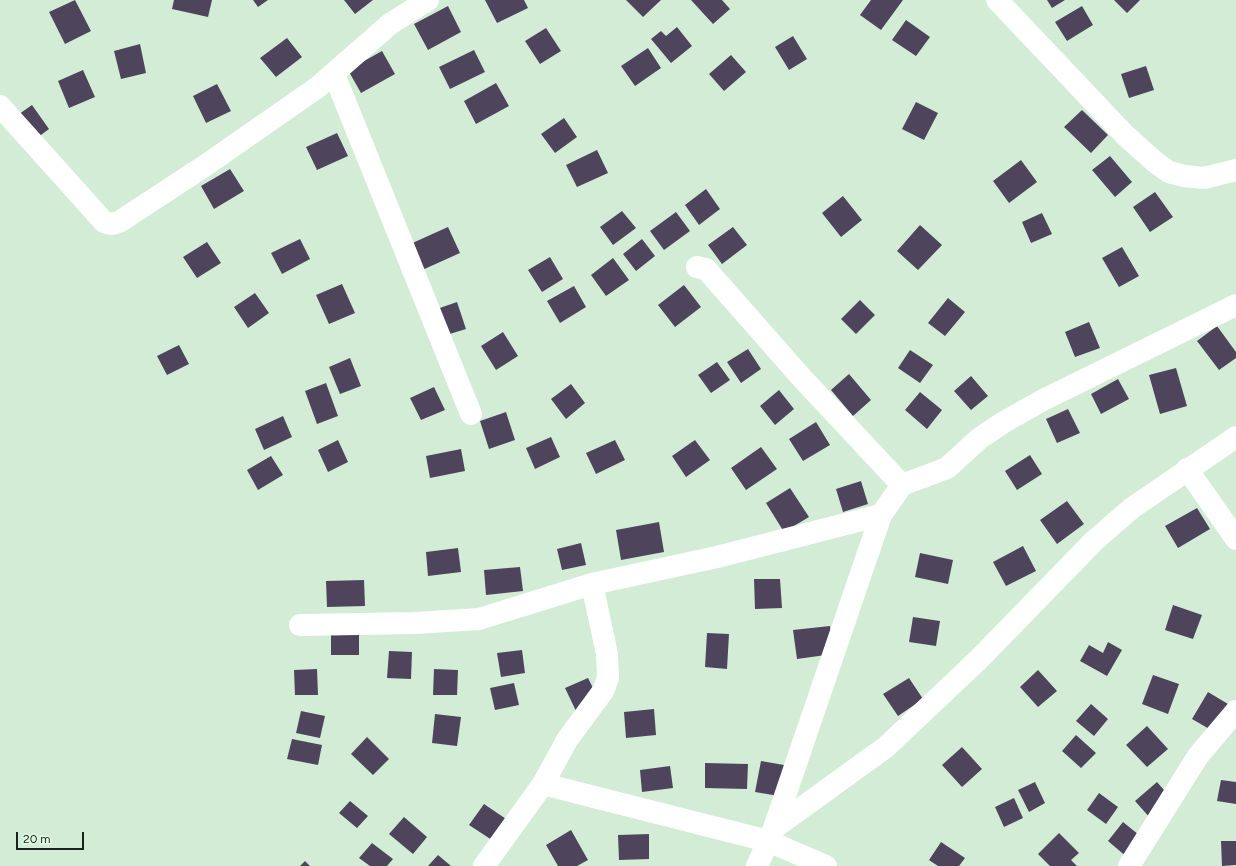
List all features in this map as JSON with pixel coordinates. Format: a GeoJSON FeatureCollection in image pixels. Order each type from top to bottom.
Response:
{"type":"FeatureCollection","features":[{"type":"Feature","properties":{"kind":"street"},"geometry":{"type":"LineString","coordinates":[[0,106],[104,222],[112,224],[118,222],[206,165],[318,87],[390,24],[428,0]]}},
{"type":"Feature","properties":{"kind":"street"},"geometry":{"type":"LineString","coordinates":[[997,0],[1125,135],[1160,166],[1169,172],[1184,176],[1204,178],[1236,170]]}},
{"type":"Feature","properties":{"kind":"street"},"geometry":{"type":"LineString","coordinates":[[334,74],[471,414]]}},
{"type":"Feature","properties":{"kind":"street"},"geometry":{"type":"LineString","coordinates":[[697,267],[706,269],[801,377],[902,485]]}},
{"type":"Feature","properties":{"kind":"street"},"geometry":{"type":"LineString","coordinates":[[757,866],[771,834],[881,515],[902,485],[947,468],[980,438],[1004,422],[1036,404],[1236,305]]}},
{"type":"Feature","properties":{"kind":"street"},"geometry":{"type":"LineString","coordinates":[[771,834],[886,747],[979,658],[1095,540],[1132,508],[1236,437]]}},
{"type":"Feature","properties":{"kind":"street"},"geometry":{"type":"LineString","coordinates":[[1187,469],[1236,539]]}},
{"type":"Feature","properties":{"kind":"street"},"geometry":{"type":"LineString","coordinates":[[300,626],[415,623],[479,619],[592,584],[717,558],[881,515]]}},
{"type":"Feature","properties":{"kind":"street"},"geometry":{"type":"LineString","coordinates":[[484,866],[543,784],[567,740],[603,691],[608,678],[607,654],[592,584]]}},
{"type":"Feature","properties":{"kind":"street"},"geometry":{"type":"LineString","coordinates":[[1134,865],[1198,756],[1236,711]]}},
{"type":"Feature","properties":{"kind":"street"},"geometry":{"type":"LineString","coordinates":[[543,784],[771,834],[826,866]]}},
{"type":"Feature","properties":{"kind":"building"},"geometry":{"type":"Polygon","coordinates":[[[75,0],[91,31],[65,44],[49,12],[75,0]]]}},
{"type":"Feature","properties":{"kind":"building"},"geometry":{"type":"Polygon","coordinates":[[[174,0],[212,0],[208,17],[172,9],[174,0]]]}},
{"type":"Feature","properties":{"kind":"building"},"geometry":{"type":"Polygon","coordinates":[[[253,0],[268,0],[258,7],[253,0]]]}},
{"type":"Feature","properties":{"kind":"building"},"geometry":{"type":"Polygon","coordinates":[[[344,0],[373,0],[355,14],[344,0]]]}},
{"type":"Feature","properties":{"kind":"building"},"geometry":{"type":"Polygon","coordinates":[[[485,0],[524,0],[528,8],[497,23],[485,0]]]}},
{"type":"Feature","properties":{"kind":"building"},"geometry":{"type":"Polygon","coordinates":[[[626,0],[661,0],[643,17],[626,0]]]}},
{"type":"Feature","properties":{"kind":"building"},"geometry":{"type":"Polygon","coordinates":[[[691,0],[722,0],[730,9],[713,24],[691,0]]]}},
{"type":"Feature","properties":{"kind":"building"},"geometry":{"type":"Polygon","coordinates":[[[871,0],[903,0],[881,30],[860,15],[871,0]]]}},
{"type":"Feature","properties":{"kind":"building"},"geometry":{"type":"Polygon","coordinates":[[[1047,0],[1065,0],[1052,8],[1047,0]]]}},
{"type":"Feature","properties":{"kind":"building"},"geometry":{"type":"Polygon","coordinates":[[[1114,0],[1140,0],[1127,13],[1114,0]]]}},
{"type":"Feature","properties":{"kind":"building"},"geometry":{"type":"Polygon","coordinates":[[[448,6],[461,32],[428,50],[414,24],[448,6]]]}},
{"type":"Feature","properties":{"kind":"building"},"geometry":{"type":"Polygon","coordinates":[[[1082,6],[1093,25],[1067,41],[1055,22],[1082,6]]]}},
{"type":"Feature","properties":{"kind":"building"},"geometry":{"type":"Polygon","coordinates":[[[906,20],[930,37],[916,56],[892,40],[906,20]]]}},
{"type":"Feature","properties":{"kind":"building"},"geometry":{"type":"Polygon","coordinates":[[[677,27],[692,46],[671,63],[651,39],[661,31],[666,36],[677,27]]]}},
{"type":"Feature","properties":{"kind":"building"},"geometry":{"type":"Polygon","coordinates":[[[546,28],[561,51],[540,64],[525,41],[546,28]]]}},
{"type":"Feature","properties":{"kind":"building"},"geometry":{"type":"Polygon","coordinates":[[[793,36],[807,59],[789,70],[775,47],[793,36]]]}},
{"type":"Feature","properties":{"kind":"building"},"geometry":{"type":"Polygon","coordinates":[[[287,38],[302,57],[276,77],[260,58],[287,38]]]}},
{"type":"Feature","properties":{"kind":"building"},"geometry":{"type":"Polygon","coordinates":[[[140,44],[146,73],[121,79],[114,51],[140,44]]]}},
{"type":"Feature","properties":{"kind":"building"},"geometry":{"type":"Polygon","coordinates":[[[648,48],[661,68],[635,86],[621,66],[648,48]]]}},
{"type":"Feature","properties":{"kind":"building"},"geometry":{"type":"Polygon","coordinates":[[[474,50],[485,72],[450,89],[439,67],[474,50]]]}},
{"type":"Feature","properties":{"kind":"building"},"geometry":{"type":"Polygon","coordinates":[[[382,51],[395,74],[361,93],[348,70],[382,51]]]}},
{"type":"Feature","properties":{"kind":"building"},"geometry":{"type":"Polygon","coordinates":[[[731,55],[746,72],[724,91],[709,74],[731,55]]]}},
{"type":"Feature","properties":{"kind":"building"},"geometry":{"type":"Polygon","coordinates":[[[1146,66],[1154,90],[1129,98],[1121,74],[1146,66]]]}},
{"type":"Feature","properties":{"kind":"building"},"geometry":{"type":"Polygon","coordinates":[[[83,70],[95,97],[69,108],[58,81],[83,70]]]}},
{"type":"Feature","properties":{"kind":"building"},"geometry":{"type":"Polygon","coordinates":[[[496,83],[509,106],[476,124],[464,101],[496,83]]]}},
{"type":"Feature","properties":{"kind":"building"},"geometry":{"type":"Polygon","coordinates":[[[217,84],[231,111],[206,123],[193,96],[217,84]]]}},
{"type":"Feature","properties":{"kind":"building"},"geometry":{"type":"Polygon","coordinates":[[[916,102],[938,113],[924,140],[902,129],[916,102]]]}},
{"type":"Feature","properties":{"kind":"building"},"geometry":{"type":"Polygon","coordinates":[[[32,105],[49,129],[30,143],[12,119],[32,105]]]}},
{"type":"Feature","properties":{"kind":"building"},"geometry":{"type":"Polygon","coordinates":[[[1082,110],[1108,135],[1091,153],[1064,127],[1082,110]]]}},
{"type":"Feature","properties":{"kind":"building"},"geometry":{"type":"Polygon","coordinates":[[[564,118],[577,137],[555,153],[541,134],[564,118]]]}},
{"type":"Feature","properties":{"kind":"building"},"geometry":{"type":"Polygon","coordinates":[[[337,133],[348,156],[317,170],[306,147],[337,133]]]}},
{"type":"Feature","properties":{"kind":"building"},"geometry":{"type":"Polygon","coordinates":[[[597,150],[608,173],[577,187],[566,165],[597,150]]]}},
{"type":"Feature","properties":{"kind":"building"},"geometry":{"type":"Polygon","coordinates":[[[1110,156],[1132,182],[1115,197],[1092,170],[1110,156]]]}},
{"type":"Feature","properties":{"kind":"building"},"geometry":{"type":"Polygon","coordinates":[[[1021,160],[1037,182],[1009,203],[993,181],[1021,160]]]}},
{"type":"Feature","properties":{"kind":"building"},"geometry":{"type":"Polygon","coordinates":[[[230,169],[244,191],[214,209],[201,186],[230,169]]]}},
{"type":"Feature","properties":{"kind":"building"},"geometry":{"type":"Polygon","coordinates":[[[706,189],[720,209],[699,225],[685,205],[706,189]]]}},
{"type":"Feature","properties":{"kind":"building"},"geometry":{"type":"Polygon","coordinates":[[[1155,192],[1173,217],[1150,232],[1133,207],[1155,192]]]}},
{"type":"Feature","properties":{"kind":"building"},"geometry":{"type":"Polygon","coordinates":[[[843,196],[862,220],[841,237],[822,213],[843,196]]]}},
{"type":"Feature","properties":{"kind":"building"},"geometry":{"type":"Polygon","coordinates":[[[622,211],[636,228],[613,245],[600,227],[622,211]]]}},
{"type":"Feature","properties":{"kind":"building"},"geometry":{"type":"Polygon","coordinates":[[[676,212],[690,231],[664,250],[650,231],[676,212]]]}},
{"type":"Feature","properties":{"kind":"building"},"geometry":{"type":"Polygon","coordinates":[[[1042,213],[1052,234],[1031,243],[1022,222],[1042,213]]]}},
{"type":"Feature","properties":{"kind":"building"},"geometry":{"type":"Polygon","coordinates":[[[920,225],[942,245],[918,270],[897,251],[920,225]]]}},
{"type":"Feature","properties":{"kind":"building"},"geometry":{"type":"Polygon","coordinates":[[[448,227],[460,253],[420,271],[408,245],[448,227]]]}},
{"type":"Feature","properties":{"kind":"building"},"geometry":{"type":"Polygon","coordinates":[[[733,227],[747,245],[722,264],[708,245],[733,227]]]}},
{"type":"Feature","properties":{"kind":"building"},"geometry":{"type":"Polygon","coordinates":[[[300,239],[310,259],[282,274],[271,253],[300,239]]]}},
{"type":"Feature","properties":{"kind":"building"},"geometry":{"type":"Polygon","coordinates":[[[642,239],[655,256],[636,271],[623,254],[642,239]]]}},
{"type":"Feature","properties":{"kind":"building"},"geometry":{"type":"Polygon","coordinates":[[[207,242],[221,263],[197,278],[183,257],[207,242]]]}},
{"type":"Feature","properties":{"kind":"building"},"geometry":{"type":"Polygon","coordinates":[[[1122,247],[1139,276],[1119,287],[1102,258],[1122,247]]]}},
{"type":"Feature","properties":{"kind":"building"},"geometry":{"type":"Polygon","coordinates":[[[550,257],[563,279],[542,292],[528,270],[550,257]]]}},
{"type":"Feature","properties":{"kind":"building"},"geometry":{"type":"Polygon","coordinates":[[[613,258],[629,280],[606,296],[591,275],[613,258]]]}},
{"type":"Feature","properties":{"kind":"building"},"geometry":{"type":"Polygon","coordinates":[[[342,284],[355,313],[329,324],[316,295],[342,284]]]}},
{"type":"Feature","properties":{"kind":"building"},"geometry":{"type":"Polygon","coordinates":[[[684,285],[701,307],[675,327],[658,305],[684,285]]]}},
{"type":"Feature","properties":{"kind":"building"},"geometry":{"type":"Polygon","coordinates":[[[574,286],[586,307],[560,323],[547,301],[574,286]]]}},
{"type":"Feature","properties":{"kind":"building"},"geometry":{"type":"Polygon","coordinates":[[[255,293],[269,313],[248,328],[234,307],[255,293]]]}},
{"type":"Feature","properties":{"kind":"building"},"geometry":{"type":"Polygon","coordinates":[[[948,298],[965,312],[945,336],[928,323],[948,298]]]}},
{"type":"Feature","properties":{"kind":"building"},"geometry":{"type":"Polygon","coordinates":[[[860,300],[875,315],[856,334],[841,319],[860,300]]]}},
{"type":"Feature","properties":{"kind":"building"},"geometry":{"type":"Polygon","coordinates":[[[457,302],[466,329],[443,336],[434,310],[457,302]]]}},
{"type":"Feature","properties":{"kind":"building"},"geometry":{"type":"Polygon","coordinates":[[[1089,322],[1100,348],[1075,357],[1065,332],[1089,322]]]}},
{"type":"Feature","properties":{"kind":"building"},"geometry":{"type":"Polygon","coordinates":[[[1217,326],[1236,352],[1236,358],[1219,370],[1197,341],[1217,326]]]}},
{"type":"Feature","properties":{"kind":"building"},"geometry":{"type":"Polygon","coordinates":[[[503,332],[518,356],[496,370],[481,346],[503,332]]]}},
{"type":"Feature","properties":{"kind":"building"},"geometry":{"type":"Polygon","coordinates":[[[179,345],[189,364],[167,375],[157,356],[179,345]]]}},
{"type":"Feature","properties":{"kind":"building"},"geometry":{"type":"Polygon","coordinates":[[[748,349],[761,369],[741,383],[727,362],[748,349]]]}},
{"type":"Feature","properties":{"kind":"building"},"geometry":{"type":"Polygon","coordinates":[[[910,350],[933,365],[920,383],[898,368],[910,350]]]}},
{"type":"Feature","properties":{"kind":"building"},"geometry":{"type":"Polygon","coordinates":[[[350,358],[361,386],[340,394],[329,367],[350,358]]]}},
{"type":"Feature","properties":{"kind":"building"},"geometry":{"type":"Polygon","coordinates":[[[717,362],[730,380],[711,393],[698,375],[717,362]]]}},
{"type":"Feature","properties":{"kind":"building"},"geometry":{"type":"Polygon","coordinates":[[[1176,368],[1187,406],[1160,414],[1149,375],[1176,368]]]}},
{"type":"Feature","properties":{"kind":"building"},"geometry":{"type":"Polygon","coordinates":[[[849,374],[871,400],[853,416],[831,390],[849,374]]]}},
{"type":"Feature","properties":{"kind":"building"},"geometry":{"type":"Polygon","coordinates":[[[971,376],[988,396],[971,410],[954,391],[971,376]]]}},
{"type":"Feature","properties":{"kind":"building"},"geometry":{"type":"Polygon","coordinates":[[[1118,379],[1129,399],[1101,414],[1091,394],[1118,379]]]}},
{"type":"Feature","properties":{"kind":"building"},"geometry":{"type":"Polygon","coordinates":[[[326,383],[338,416],[317,424],[305,391],[326,383]]]}},
{"type":"Feature","properties":{"kind":"building"},"geometry":{"type":"Polygon","coordinates":[[[571,384],[585,403],[566,419],[551,399],[571,384]]]}},
{"type":"Feature","properties":{"kind":"building"},"geometry":{"type":"Polygon","coordinates":[[[434,387],[445,410],[421,420],[410,398],[434,387]]]}},
{"type":"Feature","properties":{"kind":"building"},"geometry":{"type":"Polygon","coordinates":[[[779,390],[794,409],[775,425],[760,406],[779,390]]]}},
{"type":"Feature","properties":{"kind":"building"},"geometry":{"type":"Polygon","coordinates":[[[920,392],[942,410],[927,429],[905,410],[920,392]]]}},
{"type":"Feature","properties":{"kind":"building"},"geometry":{"type":"Polygon","coordinates":[[[1068,409],[1080,433],[1057,443],[1046,419],[1068,409]]]}},
{"type":"Feature","properties":{"kind":"building"},"geometry":{"type":"Polygon","coordinates":[[[506,412],[515,440],[489,449],[480,421],[506,412]]]}},
{"type":"Feature","properties":{"kind":"building"},"geometry":{"type":"Polygon","coordinates":[[[283,416],[292,437],[264,450],[255,429],[283,416]]]}},
{"type":"Feature","properties":{"kind":"building"},"geometry":{"type":"Polygon","coordinates":[[[816,422],[830,445],[803,461],[789,439],[816,422]]]}},
{"type":"Feature","properties":{"kind":"building"},"geometry":{"type":"Polygon","coordinates":[[[551,437],[560,457],[535,469],[526,448],[551,437]]]}},
{"type":"Feature","properties":{"kind":"building"},"geometry":{"type":"Polygon","coordinates":[[[338,440],[348,462],[328,472],[318,450],[338,440]]]}},
{"type":"Feature","properties":{"kind":"building"},"geometry":{"type":"Polygon","coordinates":[[[615,440],[625,460],[596,474],[586,453],[615,440]]]}},
{"type":"Feature","properties":{"kind":"building"},"geometry":{"type":"Polygon","coordinates":[[[695,440],[710,460],[686,477],[672,456],[695,440]]]}},
{"type":"Feature","properties":{"kind":"building"},"geometry":{"type":"Polygon","coordinates":[[[761,447],[777,469],[746,490],[731,468],[761,447]]]}},
{"type":"Feature","properties":{"kind":"building"},"geometry":{"type":"Polygon","coordinates":[[[461,449],[465,471],[430,478],[426,456],[461,449]]]}},
{"type":"Feature","properties":{"kind":"building"},"geometry":{"type":"Polygon","coordinates":[[[1030,455],[1042,474],[1017,490],[1005,471],[1030,455]]]}},
{"type":"Feature","properties":{"kind":"building"},"geometry":{"type":"Polygon","coordinates":[[[271,456],[283,475],[258,490],[247,470],[271,456]]]}},
{"type":"Feature","properties":{"kind":"building"},"geometry":{"type":"Polygon","coordinates":[[[861,481],[868,504],[843,512],[836,489],[861,481]]]}},
{"type":"Feature","properties":{"kind":"building"},"geometry":{"type":"Polygon","coordinates":[[[790,488],[809,517],[784,532],[766,503],[790,488]]]}},
{"type":"Feature","properties":{"kind":"building"},"geometry":{"type":"Polygon","coordinates":[[[1067,501],[1084,524],[1057,544],[1040,520],[1067,501]]]}},
{"type":"Feature","properties":{"kind":"building"},"geometry":{"type":"Polygon","coordinates":[[[1197,508],[1210,529],[1178,548],[1165,526],[1197,508]]]}},
{"type":"Feature","properties":{"kind":"building"},"geometry":{"type":"Polygon","coordinates":[[[659,522],[664,552],[621,560],[616,530],[659,522]]]}},
{"type":"Feature","properties":{"kind":"building"},"geometry":{"type":"Polygon","coordinates":[[[581,543],[586,565],[562,570],[557,549],[581,543]]]}},
{"type":"Feature","properties":{"kind":"building"},"geometry":{"type":"Polygon","coordinates":[[[1023,546],[1036,571],[1006,586],[993,562],[1023,546]]]}},
{"type":"Feature","properties":{"kind":"building"},"geometry":{"type":"Polygon","coordinates":[[[458,548],[461,572],[428,576],[426,552],[458,548]]]}},
{"type":"Feature","properties":{"kind":"building"},"geometry":{"type":"Polygon","coordinates":[[[920,553],[953,560],[948,584],[915,577],[920,553]]]}},
{"type":"Feature","properties":{"kind":"building"},"geometry":{"type":"Polygon","coordinates":[[[520,567],[523,591],[486,595],[484,570],[520,567]]]}},
{"type":"Feature","properties":{"kind":"building"},"geometry":{"type":"Polygon","coordinates":[[[754,579],[780,579],[782,608],[755,609],[754,579]]]}},
{"type":"Feature","properties":{"kind":"building"},"geometry":{"type":"Polygon","coordinates":[[[364,580],[365,606],[327,607],[326,581],[364,580]]]}},
{"type":"Feature","properties":{"kind":"building"},"geometry":{"type":"Polygon","coordinates":[[[1173,605],[1202,615],[1193,639],[1165,630],[1173,605]]]}},
{"type":"Feature","properties":{"kind":"building"},"geometry":{"type":"Polygon","coordinates":[[[913,617],[940,621],[936,646],[909,642],[913,617]]]}},
{"type":"Feature","properties":{"kind":"building"},"geometry":{"type":"Polygon","coordinates":[[[830,626],[833,654],[797,659],[793,630],[830,626]]]}},
{"type":"Feature","properties":{"kind":"building"},"geometry":{"type":"Polygon","coordinates":[[[331,633],[359,633],[359,655],[331,655],[331,633]]]}},
{"type":"Feature","properties":{"kind":"building"},"geometry":{"type":"Polygon","coordinates":[[[707,633],[729,634],[727,669],[705,667],[707,633]]]}},
{"type":"Feature","properties":{"kind":"building"},"geometry":{"type":"Polygon","coordinates":[[[1108,642],[1122,650],[1107,676],[1080,661],[1089,645],[1103,653],[1108,642]]]}},
{"type":"Feature","properties":{"kind":"building"},"geometry":{"type":"Polygon","coordinates":[[[522,650],[525,673],[501,677],[497,653],[522,650]]]}},
{"type":"Feature","properties":{"kind":"building"},"geometry":{"type":"Polygon","coordinates":[[[389,651],[412,652],[411,679],[387,678],[389,651]]]}},
{"type":"Feature","properties":{"kind":"building"},"geometry":{"type":"Polygon","coordinates":[[[317,669],[318,695],[295,695],[294,670],[317,669]]]}},
{"type":"Feature","properties":{"kind":"building"},"geometry":{"type":"Polygon","coordinates":[[[434,669],[458,670],[457,695],[433,695],[434,669]]]}},
{"type":"Feature","properties":{"kind":"building"},"geometry":{"type":"Polygon","coordinates":[[[1038,670],[1057,691],[1038,707],[1020,687],[1038,670]]]}},
{"type":"Feature","properties":{"kind":"building"},"geometry":{"type":"Polygon","coordinates":[[[1153,675],[1179,684],[1168,714],[1142,704],[1153,675]]]}},
{"type":"Feature","properties":{"kind":"building"},"geometry":{"type":"Polygon","coordinates":[[[588,678],[599,700],[576,711],[565,688],[588,678]]]}},
{"type":"Feature","properties":{"kind":"building"},"geometry":{"type":"Polygon","coordinates":[[[909,678],[923,699],[898,716],[883,694],[909,678]]]}},
{"type":"Feature","properties":{"kind":"building"},"geometry":{"type":"Polygon","coordinates":[[[514,683],[519,705],[495,710],[490,688],[514,683]]]}},
{"type":"Feature","properties":{"kind":"building"},"geometry":{"type":"Polygon","coordinates":[[[1208,692],[1233,707],[1218,734],[1192,719],[1208,692]]]}},
{"type":"Feature","properties":{"kind":"building"},"geometry":{"type":"Polygon","coordinates":[[[1091,704],[1108,719],[1094,736],[1076,721],[1091,704]]]}},
{"type":"Feature","properties":{"kind":"building"},"geometry":{"type":"Polygon","coordinates":[[[654,709],[656,735],[626,738],[624,712],[654,709]]]}},
{"type":"Feature","properties":{"kind":"building"},"geometry":{"type":"Polygon","coordinates":[[[301,711],[325,716],[320,738],[296,733],[301,711]]]}},
{"type":"Feature","properties":{"kind":"building"},"geometry":{"type":"Polygon","coordinates":[[[435,714],[461,717],[457,746],[432,743],[435,714]]]}},
{"type":"Feature","properties":{"kind":"building"},"geometry":{"type":"Polygon","coordinates":[[[1147,726],[1168,749],[1147,767],[1126,745],[1147,726]]]}},
{"type":"Feature","properties":{"kind":"building"},"geometry":{"type":"Polygon","coordinates":[[[1076,735],[1096,753],[1081,768],[1062,751],[1076,735]]]}},
{"type":"Feature","properties":{"kind":"building"},"geometry":{"type":"Polygon","coordinates":[[[367,737],[389,759],[373,775],[351,754],[367,737]]]}},
{"type":"Feature","properties":{"kind":"building"},"geometry":{"type":"Polygon","coordinates":[[[292,739],[322,745],[318,765],[287,759],[292,739]]]}},
{"type":"Feature","properties":{"kind":"building"},"geometry":{"type":"Polygon","coordinates":[[[962,747],[982,769],[962,787],[942,765],[962,747]]]}},
{"type":"Feature","properties":{"kind":"building"},"geometry":{"type":"Polygon","coordinates":[[[761,761],[784,765],[779,796],[755,792],[761,761]]]}},
{"type":"Feature","properties":{"kind":"building"},"geometry":{"type":"Polygon","coordinates":[[[705,763],[748,764],[747,789],[705,788],[705,763]]]}},
{"type":"Feature","properties":{"kind":"building"},"geometry":{"type":"Polygon","coordinates":[[[670,766],[673,788],[642,792],[640,770],[670,766]]]}},
{"type":"Feature","properties":{"kind":"building"},"geometry":{"type":"Polygon","coordinates":[[[1221,780],[1236,782],[1236,804],[1217,801],[1221,780]]]}},
{"type":"Feature","properties":{"kind":"building"},"geometry":{"type":"Polygon","coordinates":[[[1035,782],[1045,803],[1029,812],[1018,790],[1035,782]]]}},
{"type":"Feature","properties":{"kind":"building"},"geometry":{"type":"Polygon","coordinates":[[[1157,782],[1172,799],[1151,819],[1135,801],[1157,782]]]}},
{"type":"Feature","properties":{"kind":"building"},"geometry":{"type":"Polygon","coordinates":[[[1099,793],[1118,807],[1106,824],[1087,810],[1099,793]]]}},
{"type":"Feature","properties":{"kind":"building"},"geometry":{"type":"Polygon","coordinates":[[[1014,798],[1023,818],[1004,827],[995,807],[1014,798]]]}},
{"type":"Feature","properties":{"kind":"building"},"geometry":{"type":"Polygon","coordinates":[[[350,801],[368,816],[357,828],[339,813],[350,801]]]}},
{"type":"Feature","properties":{"kind":"building"},"geometry":{"type":"Polygon","coordinates":[[[484,804],[512,823],[498,844],[469,825],[484,804]]]}},
{"type":"Feature","properties":{"kind":"building"},"geometry":{"type":"Polygon","coordinates":[[[404,817],[427,837],[413,854],[389,834],[404,817]]]}},
{"type":"Feature","properties":{"kind":"building"},"geometry":{"type":"Polygon","coordinates":[[[1123,822],[1144,839],[1128,858],[1108,841],[1123,822]]]}},
{"type":"Feature","properties":{"kind":"building"},"geometry":{"type":"Polygon","coordinates":[[[571,830],[588,860],[577,866],[558,866],[546,845],[571,830]]]}},
{"type":"Feature","properties":{"kind":"building"},"geometry":{"type":"Polygon","coordinates":[[[1059,833],[1079,853],[1071,860],[1077,866],[1050,866],[1038,854],[1059,833]]]}},
{"type":"Feature","properties":{"kind":"building"},"geometry":{"type":"Polygon","coordinates":[[[649,834],[649,859],[619,860],[618,835],[649,834]]]}},
{"type":"Feature","properties":{"kind":"building"},"geometry":{"type":"Polygon","coordinates":[[[1221,841],[1236,841],[1236,865],[1222,866],[1221,841]]]}},
{"type":"Feature","properties":{"kind":"building"},"geometry":{"type":"Polygon","coordinates":[[[941,842],[965,858],[959,866],[938,866],[929,860],[941,842]]]}},
{"type":"Feature","properties":{"kind":"building"},"geometry":{"type":"Polygon","coordinates":[[[372,843],[393,859],[387,866],[370,866],[359,858],[372,843]]]}},
{"type":"Feature","properties":{"kind":"building"},"geometry":{"type":"Polygon","coordinates":[[[438,855],[451,866],[428,866],[438,855]]]}},
{"type":"Feature","properties":{"kind":"building"},"geometry":{"type":"Polygon","coordinates":[[[305,861],[310,866],[300,866],[305,861]]]}}]}
